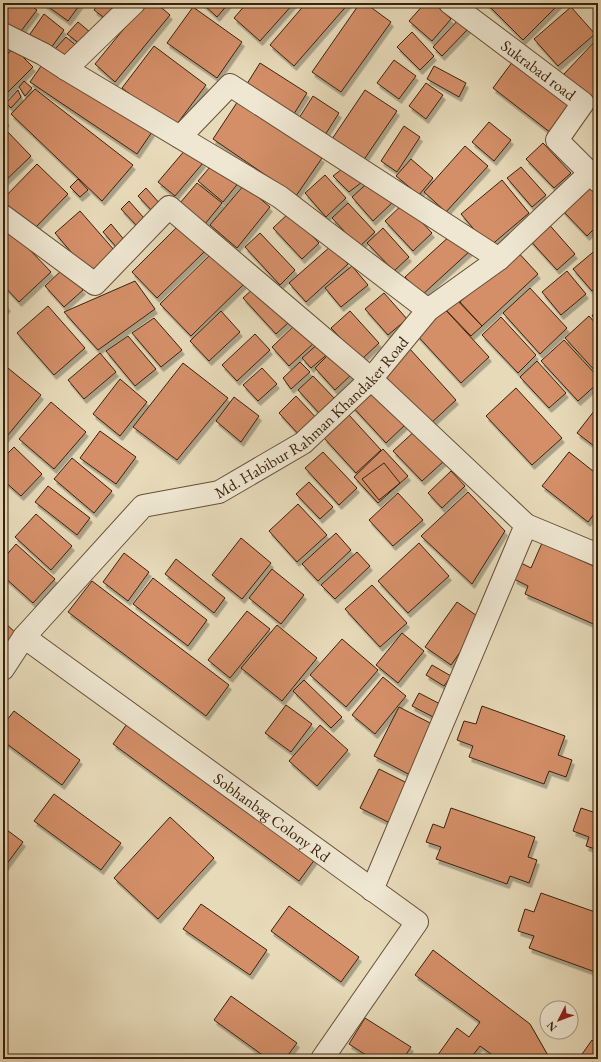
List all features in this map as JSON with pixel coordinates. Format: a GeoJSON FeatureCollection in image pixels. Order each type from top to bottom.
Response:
{"type":"FeatureCollection","features":[{"type":"Feature","properties":{"kind":"street"},"geometry":{"type":"LineString","coordinates":[[66,69],[134,3]]}},
{"type":"Feature","properties":{"kind":"street","name":"Sukrabad road"},"geometry":{"type":"LineString","coordinates":[[450,3],[583,103],[557,140],[594,177]]}},
{"type":"Feature","properties":{"kind":"street"},"geometry":{"type":"LineString","coordinates":[[3,34],[43,54],[280,197],[428,310]]}},
{"type":"Feature","properties":{"kind":"street"},"geometry":{"type":"LineString","coordinates":[[180,137],[230,85],[499,259]]}},
{"type":"Feature","properties":{"kind":"street","name":"Md. Habibur Rahman Khandaker Road"},"geometry":{"type":"LineString","coordinates":[[24,637],[143,506],[219,492],[303,443],[371,379],[428,310],[499,259],[594,177]]}},
{"type":"Feature","properties":{"kind":"street"},"geometry":{"type":"LineString","coordinates":[[3,216],[96,284],[169,207],[371,379],[526,525],[598,555]]}},
{"type":"Feature","properties":{"kind":"street"},"geometry":{"type":"LineString","coordinates":[[372,890],[526,525]]}},
{"type":"Feature","properties":{"kind":"street"},"geometry":{"type":"LineString","coordinates":[[3,669],[24,637]]}},
{"type":"Feature","properties":{"kind":"street","name":"Sobhanbag Colony Rd"},"geometry":{"type":"LineString","coordinates":[[24,637],[417,922],[322,1059]]}},
{"type":"Feature","properties":{"kind":"building"},"geometry":{"type":"Polygon","coordinates":[[[3,3],[27,3],[37,10],[18,35],[3,24],[3,3]]]}},
{"type":"Feature","properties":{"kind":"building"},"geometry":{"type":"Polygon","coordinates":[[[43,3],[81,3],[68,21],[43,3]]]}},
{"type":"Feature","properties":{"kind":"building"},"geometry":{"type":"Polygon","coordinates":[[[99,3],[111,3],[116,7],[106,19],[94,10],[99,3]]]}},
{"type":"Feature","properties":{"kind":"building"},"geometry":{"type":"Polygon","coordinates":[[[145,3],[156,3],[170,15],[115,82],[95,64],[145,3]]]}},
{"type":"Feature","properties":{"kind":"building"},"geometry":{"type":"Polygon","coordinates":[[[202,3],[229,3],[217,17],[202,3]]]}},
{"type":"Feature","properties":{"kind":"building"},"geometry":{"type":"Polygon","coordinates":[[[247,3],[294,3],[260,41],[234,18],[247,3]]]}},
{"type":"Feature","properties":{"kind":"building"},"geometry":{"type":"Polygon","coordinates":[[[306,3],[349,3],[294,66],[270,45],[306,3]]]}},
{"type":"Feature","properties":{"kind":"building"},"geometry":{"type":"Polygon","coordinates":[[[360,3],[365,3],[391,22],[341,92],[312,72],[360,3]]]}},
{"type":"Feature","properties":{"kind":"building"},"geometry":{"type":"Polygon","coordinates":[[[425,3],[434,3],[451,19],[432,41],[409,21],[425,3]]]}},
{"type":"Feature","properties":{"kind":"building"},"geometry":{"type":"Polygon","coordinates":[[[486,3],[560,3],[523,40],[486,3]]]}},
{"type":"Feature","properties":{"kind":"building"},"geometry":{"type":"Polygon","coordinates":[[[593,3],[598,3],[598,9],[593,3]]]}},
{"type":"Feature","properties":{"kind":"building"},"geometry":{"type":"Polygon","coordinates":[[[193,7],[242,42],[217,78],[167,43],[193,7]]]}},
{"type":"Feature","properties":{"kind":"building"},"geometry":{"type":"Polygon","coordinates":[[[571,7],[595,34],[558,66],[534,39],[571,7]]]}},
{"type":"Feature","properties":{"kind":"building"},"geometry":{"type":"Polygon","coordinates":[[[44,14],[64,30],[48,52],[28,37],[44,14]]]}},
{"type":"Feature","properties":{"kind":"building"},"geometry":{"type":"Polygon","coordinates":[[[459,19],[468,29],[442,56],[433,47],[459,19]]]}},
{"type":"Feature","properties":{"kind":"building"},"geometry":{"type":"Polygon","coordinates":[[[78,22],[90,32],[80,44],[67,34],[78,22]]]}},
{"type":"Feature","properties":{"kind":"building"},"geometry":{"type":"Polygon","coordinates":[[[412,32],[434,56],[420,70],[397,47],[412,32]]]}},
{"type":"Feature","properties":{"kind":"building"},"geometry":{"type":"Polygon","coordinates":[[[66,37],[78,47],[68,59],[55,49],[66,37]]]}},
{"type":"Feature","properties":{"kind":"building"},"geometry":{"type":"Polygon","coordinates":[[[3,38],[11,46],[3,53],[3,38]]]}},
{"type":"Feature","properties":{"kind":"building"},"geometry":{"type":"Polygon","coordinates":[[[598,38],[598,107],[597,108],[564,74],[598,38]]]}},
{"type":"Feature","properties":{"kind":"building"},"geometry":{"type":"Polygon","coordinates":[[[154,46],[206,85],[174,128],[122,88],[154,46]]]}},
{"type":"Feature","properties":{"kind":"building"},"geometry":{"type":"Polygon","coordinates":[[[14,48],[33,67],[7,93],[3,90],[3,58],[14,48]]]}},
{"type":"Feature","properties":{"kind":"building"},"geometry":{"type":"Polygon","coordinates":[[[516,57],[574,102],[551,133],[493,88],[516,57]]]}},
{"type":"Feature","properties":{"kind":"building"},"geometry":{"type":"Polygon","coordinates":[[[46,59],[152,132],[137,154],[30,82],[46,59]]]}},
{"type":"Feature","properties":{"kind":"building"},"geometry":{"type":"Polygon","coordinates":[[[394,60],[416,76],[399,99],[377,83],[394,60]]]}},
{"type":"Feature","properties":{"kind":"building"},"geometry":{"type":"Polygon","coordinates":[[[260,63],[307,93],[292,117],[245,87],[260,63]]]}},
{"type":"Feature","properties":{"kind":"building"},"geometry":{"type":"Polygon","coordinates":[[[434,66],[466,83],[459,97],[427,79],[434,66]]]}},
{"type":"Feature","properties":{"kind":"building"},"geometry":{"type":"Polygon","coordinates":[[[24,81],[32,88],[25,96],[19,87],[24,81]]]}},
{"type":"Feature","properties":{"kind":"building"},"geometry":{"type":"Polygon","coordinates":[[[426,83],[443,95],[426,119],[409,106],[426,83]]]}},
{"type":"Feature","properties":{"kind":"building"},"geometry":{"type":"Polygon","coordinates":[[[35,89],[133,165],[102,201],[11,114],[35,89]]]}},
{"type":"Feature","properties":{"kind":"building"},"geometry":{"type":"Polygon","coordinates":[[[18,90],[21,97],[11,108],[6,103],[18,90]]]}},
{"type":"Feature","properties":{"kind":"building"},"geometry":{"type":"Polygon","coordinates":[[[365,90],[397,111],[363,161],[332,139],[365,90]]]}},
{"type":"Feature","properties":{"kind":"building"},"geometry":{"type":"Polygon","coordinates":[[[313,96],[339,113],[325,135],[299,118],[313,96]]]}},
{"type":"Feature","properties":{"kind":"building"},"geometry":{"type":"Polygon","coordinates":[[[238,101],[322,158],[296,196],[213,139],[238,101]]]}},
{"type":"Feature","properties":{"kind":"building"},"geometry":{"type":"Polygon","coordinates":[[[3,117],[7,121],[3,126],[3,117]]]}},
{"type":"Feature","properties":{"kind":"building"},"geometry":{"type":"Polygon","coordinates":[[[489,122],[511,140],[494,161],[472,142],[489,122]]]}},
{"type":"Feature","properties":{"kind":"building"},"geometry":{"type":"Polygon","coordinates":[[[404,126],[420,137],[397,172],[381,161],[404,126]]]}},
{"type":"Feature","properties":{"kind":"building"},"geometry":{"type":"Polygon","coordinates":[[[3,127],[31,156],[3,183],[3,127]]]}},
{"type":"Feature","properties":{"kind":"building"},"geometry":{"type":"Polygon","coordinates":[[[543,143],[571,173],[554,188],[526,159],[543,143]]]}},
{"type":"Feature","properties":{"kind":"building"},"geometry":{"type":"Polygon","coordinates":[[[465,146],[488,166],[446,212],[424,192],[465,146]]]}},
{"type":"Feature","properties":{"kind":"building"},"geometry":{"type":"Polygon","coordinates":[[[186,149],[203,163],[175,196],[158,182],[186,149]]]}},
{"type":"Feature","properties":{"kind":"building"},"geometry":{"type":"Polygon","coordinates":[[[411,159],[433,178],[419,195],[396,176],[411,159]]]}},
{"type":"Feature","properties":{"kind":"building"},"geometry":{"type":"Polygon","coordinates":[[[216,160],[240,181],[223,202],[198,181],[216,160]]]}},
{"type":"Feature","properties":{"kind":"building"},"geometry":{"type":"Polygon","coordinates":[[[37,164],[68,194],[33,230],[3,199],[37,164]]]}},
{"type":"Feature","properties":{"kind":"building"},"geometry":{"type":"Polygon","coordinates":[[[346,166],[366,179],[349,192],[333,176],[346,166]]]}},
{"type":"Feature","properties":{"kind":"building"},"geometry":{"type":"Polygon","coordinates":[[[521,167],[546,195],[532,207],[507,178],[521,167]]]}},
{"type":"Feature","properties":{"kind":"building"},"geometry":{"type":"Polygon","coordinates":[[[325,175],[346,198],[326,217],[305,193],[325,175]]]}},
{"type":"Feature","properties":{"kind":"building"},"geometry":{"type":"Polygon","coordinates":[[[78,179],[88,190],[80,197],[70,187],[78,179]]]}},
{"type":"Feature","properties":{"kind":"building"},"geometry":{"type":"Polygon","coordinates":[[[372,179],[393,202],[373,221],[352,197],[372,179]]]}},
{"type":"Feature","properties":{"kind":"building"},"geometry":{"type":"Polygon","coordinates":[[[502,180],[529,213],[489,247],[461,214],[502,180]]]}},
{"type":"Feature","properties":{"kind":"building"},"geometry":{"type":"Polygon","coordinates":[[[197,183],[222,203],[205,224],[180,203],[197,183]]]}},
{"type":"Feature","properties":{"kind":"building"},"geometry":{"type":"Polygon","coordinates":[[[590,184],[598,192],[598,225],[587,236],[562,210],[590,184]]]}},
{"type":"Feature","properties":{"kind":"building"},"geometry":{"type":"Polygon","coordinates":[[[244,185],[270,207],[237,248],[210,225],[244,185]]]}},
{"type":"Feature","properties":{"kind":"building"},"geometry":{"type":"Polygon","coordinates":[[[146,188],[161,205],[153,212],[138,196],[146,188]]]}},
{"type":"Feature","properties":{"kind":"building"},"geometry":{"type":"Polygon","coordinates":[[[129,201],[144,218],[136,225],[121,209],[129,201]]]}},
{"type":"Feature","properties":{"kind":"building"},"geometry":{"type":"Polygon","coordinates":[[[348,203],[375,232],[359,247],[332,218],[348,203]]]}},
{"type":"Feature","properties":{"kind":"building"},"geometry":{"type":"Polygon","coordinates":[[[404,203],[432,233],[413,251],[385,221],[404,203]]]}},
{"type":"Feature","properties":{"kind":"building"},"geometry":{"type":"Polygon","coordinates":[[[80,211],[115,251],[89,273],[55,233],[80,211]]]}},
{"type":"Feature","properties":{"kind":"building"},"geometry":{"type":"Polygon","coordinates":[[[290,212],[319,243],[302,259],[273,228],[290,212]]]}},
{"type":"Feature","properties":{"kind":"building"},"geometry":{"type":"Polygon","coordinates":[[[546,221],[575,254],[557,270],[527,237],[546,221]]]}},
{"type":"Feature","properties":{"kind":"building"},"geometry":{"type":"Polygon","coordinates":[[[111,224],[126,242],[118,249],[103,232],[111,224]]]}},
{"type":"Feature","properties":{"kind":"building"},"geometry":{"type":"Polygon","coordinates":[[[6,225],[51,272],[19,302],[3,285],[3,228],[6,225]]]}},
{"type":"Feature","properties":{"kind":"building"},"geometry":{"type":"Polygon","coordinates":[[[179,225],[205,251],[157,298],[132,272],[179,225]]]}},
{"type":"Feature","properties":{"kind":"building"},"geometry":{"type":"Polygon","coordinates":[[[383,228],[409,257],[394,271],[367,243],[383,228]]]}},
{"type":"Feature","properties":{"kind":"building"},"geometry":{"type":"Polygon","coordinates":[[[260,233],[295,270],[280,285],[245,247],[260,233]]]}},
{"type":"Feature","properties":{"kind":"building"},"geometry":{"type":"Polygon","coordinates":[[[453,233],[470,251],[422,295],[405,277],[453,233]]]}},
{"type":"Feature","properties":{"kind":"building"},"geometry":{"type":"Polygon","coordinates":[[[331,246],[348,264],[306,302],[289,283],[331,246]]]}},
{"type":"Feature","properties":{"kind":"building"},"geometry":{"type":"Polygon","coordinates":[[[598,248],[598,286],[592,291],[573,269],[598,248]]]}},
{"type":"Feature","properties":{"kind":"building"},"geometry":{"type":"Polygon","coordinates":[[[516,250],[538,274],[482,326],[460,302],[516,250]]]}},
{"type":"Feature","properties":{"kind":"building"},"geometry":{"type":"Polygon","coordinates":[[[213,252],[244,284],[191,336],[160,304],[213,252]]]}},
{"type":"Feature","properties":{"kind":"building"},"geometry":{"type":"Polygon","coordinates":[[[352,266],[368,285],[341,307],[325,288],[352,266]]]}},
{"type":"Feature","properties":{"kind":"building"},"geometry":{"type":"Polygon","coordinates":[[[64,268],[83,290],[64,307],[45,286],[64,268]]]}},
{"type":"Feature","properties":{"kind":"building"},"geometry":{"type":"Polygon","coordinates":[[[567,271],[586,294],[561,315],[542,292],[567,271]]]}},
{"type":"Feature","properties":{"kind":"building"},"geometry":{"type":"Polygon","coordinates":[[[135,281],[155,309],[98,350],[64,312],[135,281]]]}},
{"type":"Feature","properties":{"kind":"building"},"geometry":{"type":"Polygon","coordinates":[[[256,286],[289,322],[276,334],[243,298],[256,286]]]}},
{"type":"Feature","properties":{"kind":"building"},"geometry":{"type":"Polygon","coordinates":[[[530,288],[567,328],[540,354],[503,313],[530,288]]]}},
{"type":"Feature","properties":{"kind":"building"},"geometry":{"type":"Polygon","coordinates":[[[384,293],[407,319],[388,335],[365,309],[384,293]]]}},
{"type":"Feature","properties":{"kind":"building"},"geometry":{"type":"Polygon","coordinates":[[[454,297],[482,326],[471,336],[443,307],[454,297]]]}},
{"type":"Feature","properties":{"kind":"building"},"geometry":{"type":"Polygon","coordinates":[[[3,301],[8,307],[3,312],[3,301]]]}},
{"type":"Feature","properties":{"kind":"building"},"geometry":{"type":"Polygon","coordinates":[[[48,306],[85,348],[54,375],[17,333],[48,306]]]}},
{"type":"Feature","properties":{"kind":"building"},"geometry":{"type":"Polygon","coordinates":[[[442,306],[489,357],[461,383],[414,332],[442,306]]]}},
{"type":"Feature","properties":{"kind":"building"},"geometry":{"type":"Polygon","coordinates":[[[598,307],[598,320],[592,316],[598,307]]]}},
{"type":"Feature","properties":{"kind":"building"},"geometry":{"type":"Polygon","coordinates":[[[221,311],[240,332],[209,361],[190,341],[221,311]]]}},
{"type":"Feature","properties":{"kind":"building"},"geometry":{"type":"Polygon","coordinates":[[[350,311],[379,343],[361,360],[331,328],[350,311]]]}},
{"type":"Feature","properties":{"kind":"building"},"geometry":{"type":"Polygon","coordinates":[[[589,316],[598,326],[598,374],[565,338],[589,316]]]}},
{"type":"Feature","properties":{"kind":"building"},"geometry":{"type":"Polygon","coordinates":[[[501,317],[536,355],[518,373],[482,335],[501,317]]]}},
{"type":"Feature","properties":{"kind":"building"},"geometry":{"type":"Polygon","coordinates":[[[154,318],[182,350],[161,367],[132,333],[154,318]]]}},
{"type":"Feature","properties":{"kind":"building"},"geometry":{"type":"Polygon","coordinates":[[[297,323],[315,342],[289,366],[272,347],[297,323]]]}},
{"type":"Feature","properties":{"kind":"building"},"geometry":{"type":"Polygon","coordinates":[[[255,334],[270,350],[237,381],[222,365],[255,334]]]}},
{"type":"Feature","properties":{"kind":"building"},"geometry":{"type":"Polygon","coordinates":[[[128,336],[156,369],[135,386],[106,351],[128,336]]]}},
{"type":"Feature","properties":{"kind":"building"},"geometry":{"type":"Polygon","coordinates":[[[564,340],[598,377],[598,383],[578,401],[541,361],[564,340]]]}},
{"type":"Feature","properties":{"kind":"building"},"geometry":{"type":"Polygon","coordinates":[[[320,342],[330,352],[311,368],[302,358],[320,342]]]}},
{"type":"Feature","properties":{"kind":"building"},"geometry":{"type":"Polygon","coordinates":[[[409,348],[456,400],[429,425],[381,373],[409,348]]]}},
{"type":"Feature","properties":{"kind":"building"},"geometry":{"type":"Polygon","coordinates":[[[332,351],[353,373],[335,390],[315,368],[332,351]]]}},
{"type":"Feature","properties":{"kind":"building"},"geometry":{"type":"Polygon","coordinates":[[[100,353],[116,372],[84,399],[68,380],[100,353]]]}},
{"type":"Feature","properties":{"kind":"building"},"geometry":{"type":"Polygon","coordinates":[[[537,361],[566,393],[549,408],[520,377],[537,361]]]}},
{"type":"Feature","properties":{"kind":"building"},"geometry":{"type":"Polygon","coordinates":[[[300,362],[310,372],[291,389],[283,378],[300,362]]]}},
{"type":"Feature","properties":{"kind":"building"},"geometry":{"type":"Polygon","coordinates":[[[183,363],[228,398],[177,460],[133,427],[183,363]]]}},
{"type":"Feature","properties":{"kind":"building"},"geometry":{"type":"Polygon","coordinates":[[[3,364],[41,395],[3,441],[3,364]]]}},
{"type":"Feature","properties":{"kind":"building"},"geometry":{"type":"Polygon","coordinates":[[[262,368],[277,384],[258,401],[243,385],[262,368]]]}},
{"type":"Feature","properties":{"kind":"building"},"geometry":{"type":"Polygon","coordinates":[[[313,376],[335,399],[319,413],[298,390],[313,376]]]}},
{"type":"Feature","properties":{"kind":"building"},"geometry":{"type":"Polygon","coordinates":[[[120,379],[147,402],[120,436],[93,414],[120,379]]]}},
{"type":"Feature","properties":{"kind":"building"},"geometry":{"type":"Polygon","coordinates":[[[370,385],[406,424],[386,443],[350,404],[370,385]]]}},
{"type":"Feature","properties":{"kind":"building"},"geometry":{"type":"Polygon","coordinates":[[[516,388],[562,438],[532,465],[486,416],[516,388]]]}},
{"type":"Feature","properties":{"kind":"building"},"geometry":{"type":"Polygon","coordinates":[[[296,396],[320,422],[302,438],[279,413],[296,396]]]}},
{"type":"Feature","properties":{"kind":"building"},"geometry":{"type":"Polygon","coordinates":[[[234,397],[259,416],[241,442],[216,421],[234,397]]]}},
{"type":"Feature","properties":{"kind":"building"},"geometry":{"type":"Polygon","coordinates":[[[51,402],[86,432],[54,469],[19,439],[51,402]]]}},
{"type":"Feature","properties":{"kind":"building"},"geometry":{"type":"Polygon","coordinates":[[[598,406],[598,449],[577,433],[598,406]]]}},
{"type":"Feature","properties":{"kind":"building"},"geometry":{"type":"Polygon","coordinates":[[[349,415],[381,450],[356,473],[324,438],[349,415]]]}},
{"type":"Feature","properties":{"kind":"building"},"geometry":{"type":"Polygon","coordinates":[[[416,430],[444,461],[422,481],[393,451],[416,430]]]}},
{"type":"Feature","properties":{"kind":"building"},"geometry":{"type":"Polygon","coordinates":[[[100,431],[136,457],[116,484],[80,458],[100,431]]]}},
{"type":"Feature","properties":{"kind":"building"},"geometry":{"type":"Polygon","coordinates":[[[14,447],[42,474],[21,496],[3,480],[3,458],[14,447]]]}},
{"type":"Feature","properties":{"kind":"building"},"geometry":{"type":"Polygon","coordinates":[[[383,449],[408,476],[378,503],[354,477],[383,449]]]}},
{"type":"Feature","properties":{"kind":"building"},"geometry":{"type":"Polygon","coordinates":[[[323,452],[357,488],[339,505],[305,468],[323,452]]]}},
{"type":"Feature","properties":{"kind":"building"},"geometry":{"type":"Polygon","coordinates":[[[569,452],[598,475],[598,509],[588,522],[542,486],[569,452]]]}},
{"type":"Feature","properties":{"kind":"building"},"geometry":{"type":"Polygon","coordinates":[[[72,458],[112,491],[94,513],[54,479],[72,458]]]}},
{"type":"Feature","properties":{"kind":"building"},"geometry":{"type":"Polygon","coordinates":[[[384,463],[400,483],[379,500],[362,479],[384,463]]]}},
{"type":"Feature","properties":{"kind":"building"},"geometry":{"type":"Polygon","coordinates":[[[451,471],[465,486],[442,508],[428,493],[451,471]]]}},
{"type":"Feature","properties":{"kind":"building"},"geometry":{"type":"Polygon","coordinates":[[[309,482],[333,507],[320,519],[296,494],[309,482]]]}},
{"type":"Feature","properties":{"kind":"building"},"geometry":{"type":"Polygon","coordinates":[[[48,486],[90,518],[77,535],[35,502],[48,486]]]}},
{"type":"Feature","properties":{"kind":"building"},"geometry":{"type":"Polygon","coordinates":[[[468,492],[505,531],[472,584],[421,536],[468,492]]]}},
{"type":"Feature","properties":{"kind":"building"},"geometry":{"type":"Polygon","coordinates":[[[398,493],[423,520],[393,546],[369,520],[398,493]]]}},
{"type":"Feature","properties":{"kind":"building"},"geometry":{"type":"Polygon","coordinates":[[[298,504],[327,535],[297,562],[269,531],[298,504]]]}},
{"type":"Feature","properties":{"kind":"building"},"geometry":{"type":"Polygon","coordinates":[[[36,514],[72,546],[51,570],[15,537],[36,514]]]}},
{"type":"Feature","properties":{"kind":"building"},"geometry":{"type":"Polygon","coordinates":[[[336,533],[351,550],[318,581],[302,564],[336,533]]]}},
{"type":"Feature","properties":{"kind":"building"},"geometry":{"type":"Polygon","coordinates":[[[241,538],[271,563],[242,599],[212,575],[241,538]]]}},
{"type":"Feature","properties":{"kind":"building"},"geometry":{"type":"Polygon","coordinates":[[[419,543],[449,576],[408,613],[378,581],[419,543]]]}},
{"type":"Feature","properties":{"kind":"building"},"geometry":{"type":"Polygon","coordinates":[[[542,543],[598,568],[598,626],[525,594],[528,586],[514,579],[521,563],[531,568],[542,543]]]}},
{"type":"Feature","properties":{"kind":"building"},"geometry":{"type":"Polygon","coordinates":[[[16,544],[55,579],[33,603],[3,576],[3,559],[16,544]]]}},
{"type":"Feature","properties":{"kind":"building"},"geometry":{"type":"Polygon","coordinates":[[[357,552],[370,566],[335,599],[321,585],[357,552]]]}},
{"type":"Feature","properties":{"kind":"building"},"geometry":{"type":"Polygon","coordinates":[[[124,553],[149,572],[128,601],[103,582],[124,553]]]}},
{"type":"Feature","properties":{"kind":"building"},"geometry":{"type":"Polygon","coordinates":[[[176,559],[225,598],[214,613],[165,574],[176,559]]]}},
{"type":"Feature","properties":{"kind":"building"},"geometry":{"type":"Polygon","coordinates":[[[272,569],[304,595],[281,624],[249,598],[272,569]]]}},
{"type":"Feature","properties":{"kind":"building"},"geometry":{"type":"Polygon","coordinates":[[[153,578],[207,620],[188,646],[133,604],[153,578]]]}},
{"type":"Feature","properties":{"kind":"building"},"geometry":{"type":"Polygon","coordinates":[[[92,581],[229,685],[206,716],[68,612],[92,581]]]}},
{"type":"Feature","properties":{"kind":"building"},"geometry":{"type":"Polygon","coordinates":[[[372,585],[407,623],[380,647],[345,609],[372,585]]]}},
{"type":"Feature","properties":{"kind":"building"},"geometry":{"type":"Polygon","coordinates":[[[457,602],[483,620],[451,665],[425,647],[457,602]]]}},
{"type":"Feature","properties":{"kind":"building"},"geometry":{"type":"Polygon","coordinates":[[[247,611],[270,629],[230,678],[208,660],[247,611]]]}},
{"type":"Feature","properties":{"kind":"building"},"geometry":{"type":"Polygon","coordinates":[[[3,621],[19,636],[3,654],[3,621]]]}},
{"type":"Feature","properties":{"kind":"building"},"geometry":{"type":"Polygon","coordinates":[[[277,625],[317,658],[282,701],[241,668],[277,625]]]}},
{"type":"Feature","properties":{"kind":"building"},"geometry":{"type":"Polygon","coordinates":[[[402,633],[424,651],[398,683],[376,665],[402,633]]]}},
{"type":"Feature","properties":{"kind":"building"},"geometry":{"type":"Polygon","coordinates":[[[342,639],[378,670],[346,707],[310,675],[342,639]]]}},
{"type":"Feature","properties":{"kind":"building"},"geometry":{"type":"Polygon","coordinates":[[[432,665],[451,676],[444,686],[426,675],[432,665]]]}},
{"type":"Feature","properties":{"kind":"building"},"geometry":{"type":"Polygon","coordinates":[[[383,677],[406,696],[375,734],[352,715],[383,677]]]}},
{"type":"Feature","properties":{"kind":"building"},"geometry":{"type":"Polygon","coordinates":[[[304,680],[342,717],[331,728],[293,691],[304,680]]]}},
{"type":"Feature","properties":{"kind":"building"},"geometry":{"type":"Polygon","coordinates":[[[419,693],[444,706],[437,719],[412,706],[419,693]]]}},
{"type":"Feature","properties":{"kind":"building"},"geometry":{"type":"Polygon","coordinates":[[[286,705],[312,724],[291,752],[265,733],[286,705]]]}},
{"type":"Feature","properties":{"kind":"building"},"geometry":{"type":"Polygon","coordinates":[[[482,706],[565,736],[558,755],[572,760],[566,777],[549,771],[544,784],[469,757],[473,746],[457,740],[464,721],[476,724],[482,706]]]}},
{"type":"Feature","properties":{"kind":"building"},"geometry":{"type":"Polygon","coordinates":[[[399,707],[438,727],[412,776],[374,756],[399,707]]]}},
{"type":"Feature","properties":{"kind":"building"},"geometry":{"type":"Polygon","coordinates":[[[14,711],[80,760],[62,785],[3,741],[3,725],[14,711]]]}},
{"type":"Feature","properties":{"kind":"building"},"geometry":{"type":"Polygon","coordinates":[[[131,718],[318,855],[299,881],[113,744],[131,718]]]}},
{"type":"Feature","properties":{"kind":"building"},"geometry":{"type":"Polygon","coordinates":[[[320,725],[348,750],[317,786],[289,761],[320,725]]]}},
{"type":"Feature","properties":{"kind":"building"},"geometry":{"type":"Polygon","coordinates":[[[379,769],[413,786],[394,825],[360,808],[379,769]]]}},
{"type":"Feature","properties":{"kind":"building"},"geometry":{"type":"Polygon","coordinates":[[[54,794],[121,843],[101,870],[34,821],[54,794]]]}},
{"type":"Feature","properties":{"kind":"building"},"geometry":{"type":"Polygon","coordinates":[[[598,799],[598,850],[586,846],[589,837],[573,831],[581,808],[593,812],[598,799]]]}},
{"type":"Feature","properties":{"kind":"building"},"geometry":{"type":"Polygon","coordinates":[[[451,808],[535,837],[528,857],[537,860],[529,883],[510,876],[507,884],[436,859],[441,847],[426,842],[433,824],[444,828],[451,808]]]}},
{"type":"Feature","properties":{"kind":"building"},"geometry":{"type":"Polygon","coordinates":[[[170,817],[214,858],[158,919],[114,878],[170,817]]]}},
{"type":"Feature","properties":{"kind":"building"},"geometry":{"type":"Polygon","coordinates":[[[3,827],[23,842],[3,869],[3,827]]]}},
{"type":"Feature","properties":{"kind":"building"},"geometry":{"type":"Polygon","coordinates":[[[541,893],[598,913],[598,973],[529,948],[534,936],[518,931],[525,909],[534,912],[541,893]]]}},
{"type":"Feature","properties":{"kind":"building"},"geometry":{"type":"Polygon","coordinates":[[[201,904],[267,950],[250,975],[183,929],[201,904]]]}},
{"type":"Feature","properties":{"kind":"building"},"geometry":{"type":"Polygon","coordinates":[[[289,906],[359,957],[341,982],[271,931],[289,906]]]}},
{"type":"Feature","properties":{"kind":"building"},"geometry":{"type":"Polygon","coordinates":[[[433,950],[530,1024],[550,1059],[498,1059],[480,1046],[470,1059],[435,1059],[457,1028],[469,1037],[480,1022],[415,975],[433,950]]]}},
{"type":"Feature","properties":{"kind":"building"},"geometry":{"type":"Polygon","coordinates":[[[231,996],[297,1043],[285,1059],[268,1059],[214,1020],[231,996]]]}},
{"type":"Feature","properties":{"kind":"building"},"geometry":{"type":"Polygon","coordinates":[[[365,1018],[411,1047],[403,1059],[372,1059],[349,1044],[365,1018]]]}},
{"type":"Feature","properties":{"kind":"building"},"geometry":{"type":"Polygon","coordinates":[[[592,1040],[598,1044],[598,1059],[582,1059],[580,1057],[592,1040]]]}}]}
